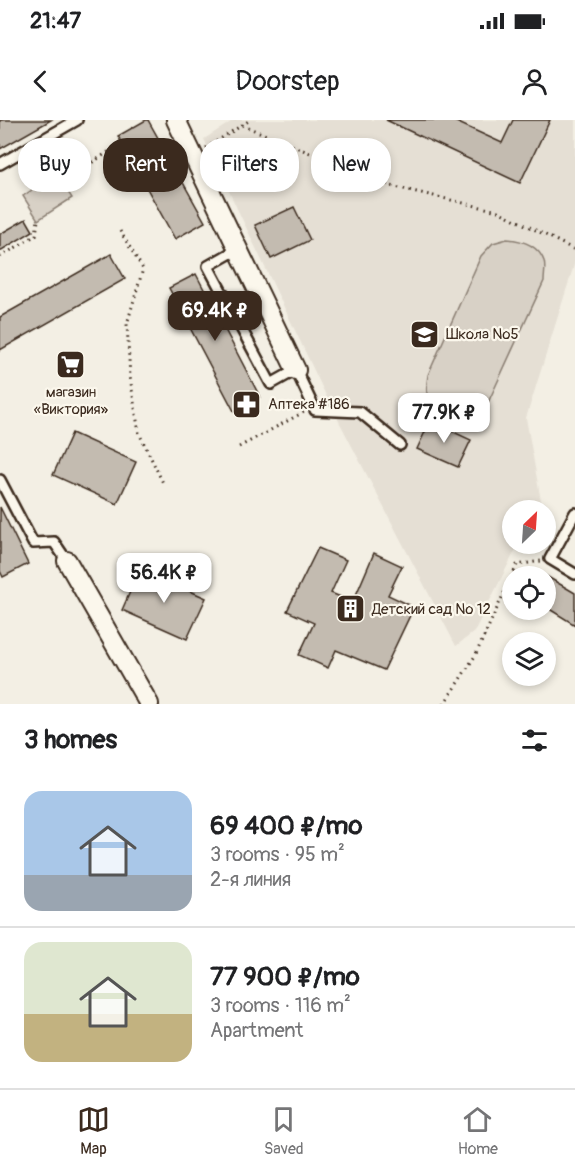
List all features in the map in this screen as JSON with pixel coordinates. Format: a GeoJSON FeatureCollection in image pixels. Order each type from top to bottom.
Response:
{"type":"FeatureCollection","features":[{"type":"Feature","properties":{"kind":"street"},"geometry":{"type":"LineString","coordinates":[[176,120],[296,370]]}},
{"type":"Feature","properties":{"kind":"street"},"geometry":{"type":"LineString","coordinates":[[67,561],[149,704]]}},
{"type":"Feature","properties":{"kind":"lane"},"geometry":{"type":"LineString","coordinates":[[46,138],[77,120]]}},
{"type":"Feature","properties":{"kind":"lane"},"geometry":{"type":"LineString","coordinates":[[0,164],[18,154]]}},
{"type":"Feature","properties":{"kind":"lane"},"geometry":{"type":"LineString","coordinates":[[238,249],[208,266],[271,384],[296,370],[315,410],[360,412],[400,445]]}},
{"type":"Feature","properties":{"kind":"lane"},"geometry":{"type":"LineString","coordinates":[[0,480],[33,543],[54,542],[67,561]]}},
{"type":"Feature","properties":{"kind":"lane"},"geometry":{"type":"LineString","coordinates":[[575,513],[550,560],[575,574]]}},
{"type":"Feature","properties":{"kind":"path"},"geometry":{"type":"LineString","coordinates":[[192,154],[208,147],[250,120]]}},
{"type":"Feature","properties":{"kind":"path"},"geometry":{"type":"LineString","coordinates":[[242,125],[391,186],[498,211],[575,250]]}},
{"type":"Feature","properties":{"kind":"path"},"geometry":{"type":"LineString","coordinates":[[0,257],[36,235],[39,220]]}},
{"type":"Feature","properties":{"kind":"path"},"geometry":{"type":"LineString","coordinates":[[120,231],[143,269],[127,324],[130,377],[139,433],[165,485]]}},
{"type":"Feature","properties":{"kind":"path"},"geometry":{"type":"LineString","coordinates":[[239,447],[314,407]]}},
{"type":"Feature","properties":{"kind":"path"},"geometry":{"type":"LineString","coordinates":[[444,704],[475,656],[517,565],[550,560]]}},
{"type":"Feature","properties":{"kind":"shaded area","name":"Школа №5"},"geometry":{"type":"Polygon","coordinates":[[[234,120],[575,120],[575,262],[526,418],[541,500],[502,500],[502,554],[513,554],[507,566],[502,566],[502,577],[474,632],[456,646],[331,406],[229,192],[299,192],[299,138],[206,138],[234,120]]]}},
{"type":"Feature","properties":{"kind":"shaded area"},"geometry":{"type":"Polygon","coordinates":[[[29,192],[68,192],[72,198],[38,220],[23,196],[29,192]]]}},
{"type":"Feature","properties":{"kind":"shaded area"},"geometry":{"type":"Polygon","coordinates":[[[507,239],[523,242],[538,251],[545,263],[544,281],[486,407],[468,417],[454,416],[440,409],[430,399],[427,393],[428,375],[481,256],[493,243],[507,239]]]}},
{"type":"Feature","properties":{"kind":"building"},"geometry":{"type":"Polygon","coordinates":[[[0,120],[51,120],[18,138],[0,149],[0,120]]]}},
{"type":"Feature","properties":{"kind":"building"},"geometry":{"type":"Polygon","coordinates":[[[148,120],[158,138],[119,138],[118,136],[148,120]]]}},
{"type":"Feature","properties":{"kind":"building"},"geometry":{"type":"Polygon","coordinates":[[[386,120],[452,120],[502,143],[513,120],[550,120],[520,183],[386,120]]]}},
{"type":"Feature","properties":{"kind":"building"},"geometry":{"type":"Polygon","coordinates":[[[149,192],[188,192],[205,222],[175,239],[149,192]]]}},
{"type":"Feature","properties":{"kind":"building"},"geometry":{"type":"Polygon","coordinates":[[[294,207],[310,240],[271,259],[255,225],[294,207]]]}},
{"type":"Feature","properties":{"kind":"building"},"geometry":{"type":"Polygon","coordinates":[[[26,219],[33,231],[0,251],[0,234],[26,219]]]}},
{"type":"Feature","properties":{"kind":"building"},"geometry":{"type":"Polygon","coordinates":[[[111,254],[125,279],[0,350],[0,317],[111,254]]]}},
{"type":"Feature","properties":{"kind":"building"},"geometry":{"type":"Polygon","coordinates":[[[196,274],[260,397],[234,411],[169,288],[196,274]]]}},
{"type":"Feature","properties":{"kind":"building"},"geometry":{"type":"Polygon","coordinates":[[[430,421],[471,440],[458,467],[417,449],[430,421]]]}},
{"type":"Feature","properties":{"kind":"building"},"geometry":{"type":"Polygon","coordinates":[[[72,433],[136,462],[117,504],[53,475],[72,433]]]}},
{"type":"Feature","properties":{"kind":"building"},"geometry":{"type":"Polygon","coordinates":[[[0,507],[28,564],[3,577],[0,571],[0,507]]]}},
{"type":"Feature","properties":{"kind":"building","name":"Детский сад № 12"},"geometry":{"type":"Polygon","coordinates":[[[318,548],[346,560],[331,593],[353,602],[374,553],[402,566],[388,595],[414,607],[384,670],[336,650],[328,668],[299,655],[314,623],[287,611],[318,548]]]}},
{"type":"Feature","properties":{"kind":"building"},"geometry":{"type":"Polygon","coordinates":[[[140,569],[206,598],[187,639],[122,610],[140,569]]]}},
{"type":"Feature","properties":{"kind":"building"},"geometry":{"type":"Polygon","coordinates":[[[556,582],[575,593],[575,625],[556,613],[556,582]]]}},
{"type":"Feature","properties":{"kind":"place","name":"Школа №5"},"geometry":{"type":"Point","coordinates":[425,334]}},
{"type":"Feature","properties":{"kind":"place","name":"магазин «Виктория»"},"geometry":{"type":"Point","coordinates":[71,365]}},
{"type":"Feature","properties":{"kind":"place","name":"Аптека #186"},"geometry":{"type":"Point","coordinates":[247,404]}},
{"type":"Feature","properties":{"kind":"place","name":"Детский сад № 12"},"geometry":{"type":"Point","coordinates":[351,609]}}]}
